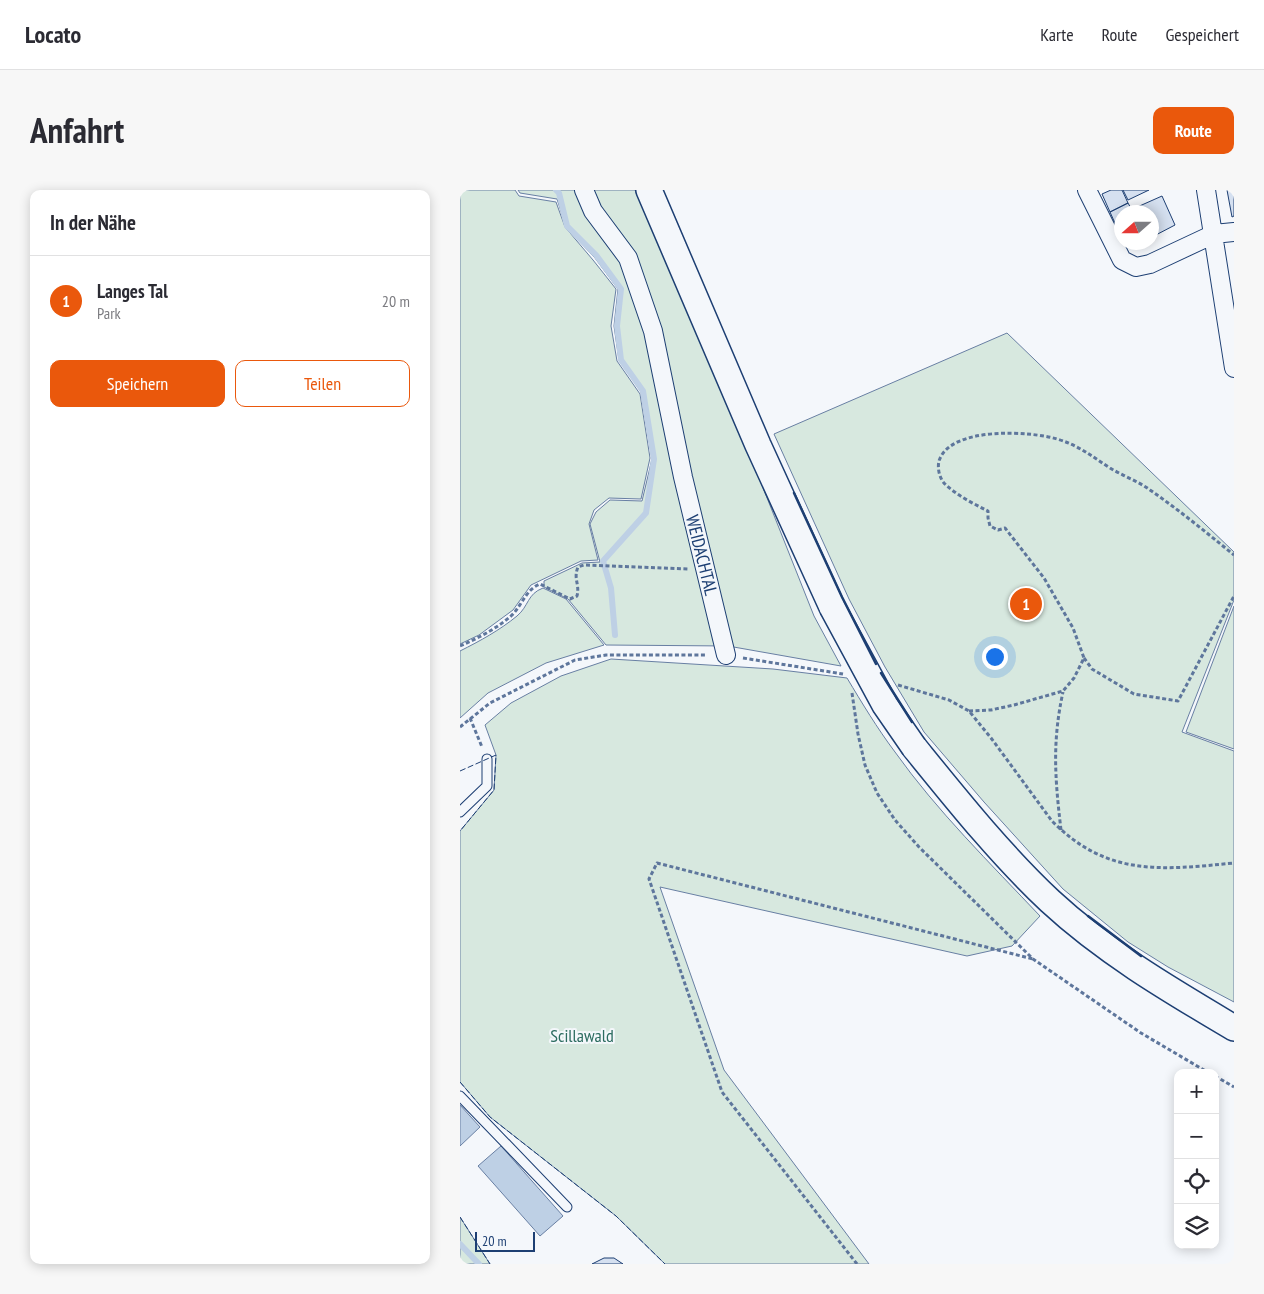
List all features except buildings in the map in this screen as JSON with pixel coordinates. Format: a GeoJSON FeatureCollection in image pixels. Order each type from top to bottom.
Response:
{"type":"FeatureCollection","features":[{"type":"Feature","properties":{"kind":"main road"},"geometry":{"type":"LineString","coordinates":[[649,190],[758,446],[832,607],[885,705],[914,747],[967,812],[1050,901],[1115,954],[1186,1000],[1234,1028]]}},
{"type":"Feature","properties":{"kind":"street","name":"WEIDACHTAL"},"geometry":{"type":"LineString","coordinates":[[584,190],[593,211],[628,258],[653,331],[683,477],[726,655]]}},
{"type":"Feature","properties":{"kind":"street"},"geometry":{"type":"LineString","coordinates":[[1087,190],[1122,260],[1136,267],[1150,264],[1214,234],[1234,232]]}},
{"type":"Feature","properties":{"kind":"street"},"geometry":{"type":"LineString","coordinates":[[1206,190],[1234,368]]}},
{"type":"Feature","properties":{"kind":"lane"},"geometry":{"type":"LineString","coordinates":[[460,812],[487,786],[487,759]]}},
{"type":"Feature","properties":{"kind":"lane"},"geometry":{"type":"LineString","coordinates":[[460,1096],[567,1207]]}},
{"type":"Feature","properties":{"kind":"path"},"geometry":{"type":"LineString","coordinates":[[1234,555],[1149,489],[1111,469],[1073,445],[1040,436],[1004,434],[971,437],[949,446],[938,467],[941,478],[946,485],[988,511],[990,526],[998,530],[1005,528],[1044,578],[1073,628],[1084,658],[1092,669],[1134,694],[1178,702],[1234,596]]}},
{"type":"Feature","properties":{"kind":"path"},"geometry":{"type":"LineString","coordinates":[[460,646],[480,637],[512,615],[532,588],[540,584],[570,598],[577,596],[579,588],[575,574],[578,568],[584,565],[706,569]]}},
{"type":"Feature","properties":{"kind":"path"},"geometry":{"type":"LineString","coordinates":[[460,727],[490,703],[575,660],[606,654],[726,655],[849,675]]}},
{"type":"Feature","properties":{"kind":"path"},"geometry":{"type":"LineString","coordinates":[[1061,830],[1055,753],[1058,714],[1063,691],[1074,678],[1084,658]]}},
{"type":"Feature","properties":{"kind":"path"},"geometry":{"type":"LineString","coordinates":[[897,684],[948,700],[969,711],[1043,810],[1061,830],[1082,846],[1100,856],[1146,868],[1183,868],[1234,863]]}},
{"type":"Feature","properties":{"kind":"path"},"geometry":{"type":"LineString","coordinates":[[851,685],[865,766],[876,794],[895,820],[919,847],[1033,959],[1141,1033],[1202,1069]]}},
{"type":"Feature","properties":{"kind":"path"},"geometry":{"type":"LineString","coordinates":[[969,711],[991,710],[1063,691]]}},
{"type":"Feature","properties":{"kind":"path"},"geometry":{"type":"LineString","coordinates":[[470,718],[487,759]]}},
{"type":"Feature","properties":{"kind":"path"},"geometry":{"type":"LineString","coordinates":[[857,1264],[722,1092],[649,879],[657,863],[1033,959]]}},
{"type":"Feature","properties":{"kind":"path"},"geometry":{"type":"LineString","coordinates":[[1219,1078],[1234,1087]]}},
{"type":"Feature","properties":{"kind":"green space"},"geometry":{"type":"Polygon","coordinates":[[[460,190],[515,190],[519,196],[556,202],[565,227],[616,289],[611,326],[617,361],[640,394],[650,458],[641,499],[609,498],[594,510],[589,524],[598,560],[581,561],[531,585],[513,610],[479,635],[460,644],[460,190]]]}},
{"type":"Feature","properties":{"kind":"green space"},"geometry":{"type":"Polygon","coordinates":[[[518,190],[635,190],[748,450],[814,616],[841,666],[728,646],[606,645],[568,599],[544,587],[544,581],[582,563],[600,562],[590,524],[596,512],[610,500],[642,501],[652,459],[641,392],[619,360],[614,326],[618,289],[595,258],[566,227],[557,199],[520,193],[518,190]]]}},
{"type":"Feature","properties":{"kind":"green space"},"geometry":{"type":"Polygon","coordinates":[[[1007,333],[1234,552],[1234,600],[1182,732],[1234,751],[1234,1002],[1168,967],[1128,942],[1063,889],[924,732],[885,667],[849,599],[774,434],[1007,333]]]}},
{"type":"Feature","properties":{"kind":"green space"},"geometry":{"type":"Polygon","coordinates":[[[543,588],[566,599],[604,645],[546,663],[488,693],[460,718],[460,651],[490,635],[510,621],[521,612],[534,593],[543,588]]]}},
{"type":"Feature","properties":{"kind":"green space"},"geometry":{"type":"Polygon","coordinates":[[[1234,606],[1234,749],[1186,732],[1234,606]]]}},
{"type":"Feature","properties":{"kind":"green space","name":"Scillawald"},"geometry":{"type":"Polygon","coordinates":[[[611,659],[773,669],[847,678],[882,734],[928,795],[1040,916],[1012,946],[967,956],[660,887],[724,1070],[869,1264],[665,1264],[616,1216],[490,1117],[460,1082],[460,831],[494,790],[496,755],[485,725],[511,703],[561,676],[611,659]]]}},
{"type":"Feature","properties":{"kind":"green space"},"geometry":{"type":"Polygon","coordinates":[[[460,1217],[490,1264],[460,1264],[460,1217]]]}},
{"type":"Feature","properties":{"kind":"water"},"geometry":{"type":"Polygon","coordinates":[[[460,1105],[480,1127],[460,1146],[460,1105]]]}},
{"type":"Feature","properties":{"kind":"water"},"geometry":{"type":"Polygon","coordinates":[[[501,1146],[563,1216],[540,1236],[478,1166],[501,1146]]]}},
{"type":"Feature","properties":{"kind":"waterway"},"geometry":{"type":"LineString","coordinates":[[556,190],[559,193],[567,226],[596,255],[621,289],[617,326],[621,360],[643,391],[654,459],[646,513],[603,561],[611,588],[615,635]]}},
{"type":"Feature","properties":{"kind":"waterway"},"geometry":{"type":"LineString","coordinates":[[460,1244],[479,1264]]}},
{"type":"Feature","properties":{"kind":"fence"},"geometry":{"type":"LineString","coordinates":[[460,771],[496,755],[494,790],[460,831]]}},
{"type":"Feature","properties":{"kind":"fence"},"geometry":{"type":"LineString","coordinates":[[460,1082],[490,1117],[616,1216],[665,1264]]}},
{"type":"Feature","properties":{"kind":"fence"},"geometry":{"type":"LineString","coordinates":[[460,1217],[490,1264]]}},
{"type":"Feature","properties":{"kind":"wall"},"geometry":{"type":"LineString","coordinates":[[794,493],[842,597],[876,664]]}},
{"type":"Feature","properties":{"kind":"wall"},"geometry":{"type":"LineString","coordinates":[[881,673],[912,722]]}},
{"type":"Feature","properties":{"kind":"wall"},"geometry":{"type":"LineString","coordinates":[[1088,916],[1141,956]]}},
{"type":"Feature","properties":{"kind":"place","name":"Langes Tal"},"geometry":{"type":"Point","coordinates":[1026,604]}}]}
